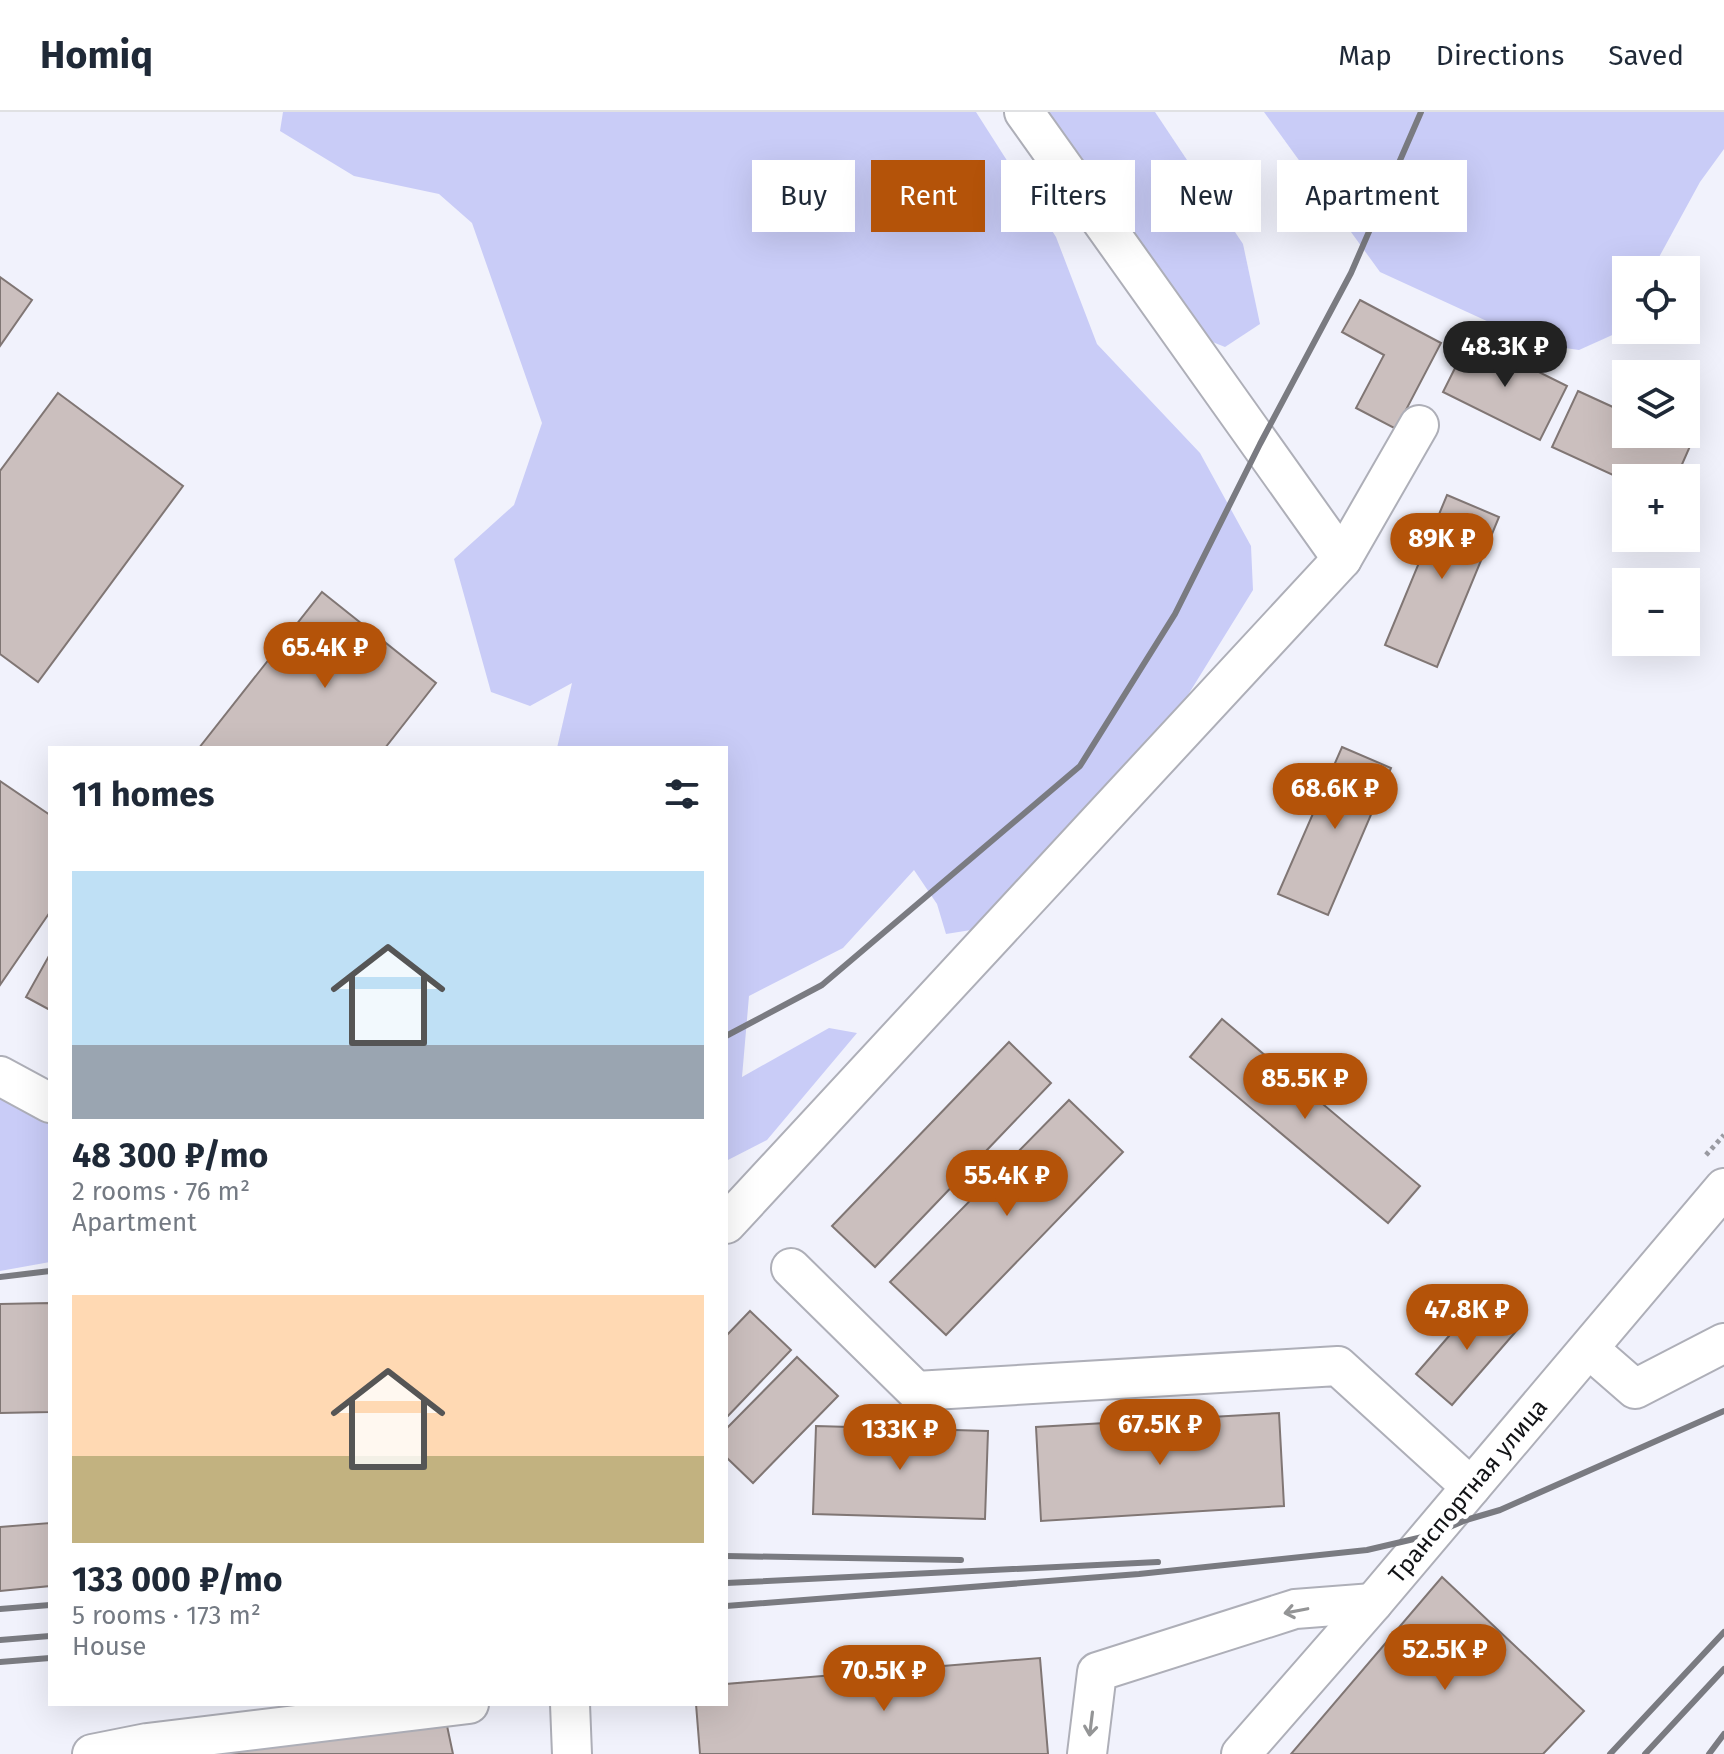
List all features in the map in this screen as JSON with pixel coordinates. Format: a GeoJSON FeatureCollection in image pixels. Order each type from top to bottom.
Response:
{"type":"FeatureCollection","features":[{"type":"Feature","properties":{"kind":"street"},"geometry":{"type":"LineString","coordinates":[[1024,112],[1342,559]]}},
{"type":"Feature","properties":{"kind":"street"},"geometry":{"type":"LineString","coordinates":[[728,1222],[1342,559],[1419,425]]}},
{"type":"Feature","properties":{"kind":"street"},"geometry":{"type":"LineString","coordinates":[[0,1076],[48,1102]]}},
{"type":"Feature","properties":{"kind":"street","name":"Транспортная улица"},"geometry":{"type":"LineString","coordinates":[[1241,1754],[1724,1188]]}},
{"type":"Feature","properties":{"kind":"street"},"geometry":{"type":"LineString","coordinates":[[791,1268],[916,1391],[1338,1366],[1471,1487]]}},
{"type":"Feature","properties":{"kind":"street"},"geometry":{"type":"LineString","coordinates":[[1589,1349],[1635,1389],[1724,1343]]}},
{"type":"Feature","properties":{"kind":"street"},"geometry":{"type":"LineString","coordinates":[[1087,1754],[1097,1672],[1295,1609],[1373,1603]]}},
{"type":"Feature","properties":{"kind":"street"},"geometry":{"type":"LineString","coordinates":[[92,1754],[147,1743],[452,1706]]}},
{"type":"Feature","properties":{"kind":"street"},"geometry":{"type":"LineString","coordinates":[[570,1706],[572,1754]]}},
{"type":"Feature","properties":{"kind":"shaded area"},"geometry":{"type":"Polygon","coordinates":[[[283,112],[976,112],[1007,160],[1001,160],[1001,232],[1053,232],[1097,344],[1200,453],[1251,546],[1253,590],[1183,703],[971,930],[946,934],[937,904],[914,870],[843,948],[749,996],[742,1077],[829,1028],[857,1033],[767,1140],[728,1160],[728,746],[557,746],[572,683],[530,706],[491,692],[454,559],[514,505],[542,423],[472,223],[439,194],[354,176],[280,131],[283,112]]]}},
{"type":"Feature","properties":{"kind":"shaded area"},"geometry":{"type":"Polygon","coordinates":[[[1045,112],[1155,112],[1187,160],[1151,160],[1151,232],[1235,232],[1243,244],[1260,324],[1225,347],[1185,331],[1122,232],[1135,232],[1135,160],[1076,160],[1045,112]]]}},
{"type":"Feature","properties":{"kind":"shaded area"},"geometry":{"type":"Polygon","coordinates":[[[1264,112],[1724,112],[1724,149],[1700,182],[1660,256],[1612,256],[1612,335],[1579,350],[1537,344],[1380,272],[1351,232],[1467,232],[1467,160],[1299,160],[1264,112]]]}},
{"type":"Feature","properties":{"kind":"shaded area"},"geometry":{"type":"Polygon","coordinates":[[[0,1065],[48,1094],[48,1262],[0,1271],[0,1065]]]}},
{"type":"Feature","properties":{"kind":"building"},"geometry":{"type":"Polygon","coordinates":[[[0,277],[32,300],[0,346],[0,277]]]}},
{"type":"Feature","properties":{"kind":"building"},"geometry":{"type":"Polygon","coordinates":[[[1360,300],[1441,343],[1396,429],[1356,408],[1384,355],[1342,332],[1360,300]]]}},
{"type":"Feature","properties":{"kind":"building"},"geometry":{"type":"Polygon","coordinates":[[[1470,338],[1567,386],[1540,440],[1443,392],[1470,338]]]}},
{"type":"Feature","properties":{"kind":"building"},"geometry":{"type":"Polygon","coordinates":[[[1578,391],[1612,407],[1612,448],[1689,448],[1682,464],[1612,464],[1612,475],[1552,447],[1578,391]]]}},
{"type":"Feature","properties":{"kind":"building"},"geometry":{"type":"Polygon","coordinates":[[[58,393],[183,486],[38,682],[0,654],[0,471],[58,393]]]}},
{"type":"Feature","properties":{"kind":"building"},"geometry":{"type":"Polygon","coordinates":[[[1447,495],[1499,517],[1437,667],[1385,645],[1447,495]]]}},
{"type":"Feature","properties":{"kind":"building"},"geometry":{"type":"Polygon","coordinates":[[[322,592],[436,683],[387,746],[201,746],[322,592]]]}},
{"type":"Feature","properties":{"kind":"building"},"geometry":{"type":"Polygon","coordinates":[[[1342,747],[1391,768],[1328,915],[1278,894],[1342,747]]]}},
{"type":"Feature","properties":{"kind":"building"},"geometry":{"type":"Polygon","coordinates":[[[0,781],[48,814],[48,915],[0,985],[0,781]]]}},
{"type":"Feature","properties":{"kind":"building"},"geometry":{"type":"Polygon","coordinates":[[[48,958],[48,1009],[26,997],[48,958]]]}},
{"type":"Feature","properties":{"kind":"building"},"geometry":{"type":"Polygon","coordinates":[[[1222,1019],[1420,1186],[1388,1223],[1190,1057],[1222,1019]]]}},
{"type":"Feature","properties":{"kind":"building"},"geometry":{"type":"Polygon","coordinates":[[[1009,1042],[1051,1083],[875,1267],[832,1226],[1009,1042]]]}},
{"type":"Feature","properties":{"kind":"building"},"geometry":{"type":"Polygon","coordinates":[[[1069,1100],[1123,1152],[946,1335],[890,1282],[1069,1100]]]}},
{"type":"Feature","properties":{"kind":"building"},"geometry":{"type":"Polygon","coordinates":[[[1482,1298],[1518,1329],[1452,1405],[1416,1374],[1482,1298]]]}},
{"type":"Feature","properties":{"kind":"building"},"geometry":{"type":"Polygon","coordinates":[[[48,1303],[48,1412],[0,1413],[0,1304],[48,1303]]]}},
{"type":"Feature","properties":{"kind":"building"},"geometry":{"type":"Polygon","coordinates":[[[750,1311],[791,1350],[728,1416],[728,1334],[750,1311]]]}},
{"type":"Feature","properties":{"kind":"building"},"geometry":{"type":"Polygon","coordinates":[[[797,1357],[838,1396],[753,1483],[728,1459],[728,1427],[797,1357]]]}},
{"type":"Feature","properties":{"kind":"building"},"geometry":{"type":"Polygon","coordinates":[[[1279,1413],[1284,1506],[1041,1521],[1036,1427],[1279,1413]]]}},
{"type":"Feature","properties":{"kind":"building"},"geometry":{"type":"Polygon","coordinates":[[[816,1426],[988,1431],[985,1519],[813,1514],[816,1426]]]}},
{"type":"Feature","properties":{"kind":"building"},"geometry":{"type":"Polygon","coordinates":[[[48,1523],[48,1586],[0,1591],[0,1527],[48,1523]]]}},
{"type":"Feature","properties":{"kind":"building"},"geometry":{"type":"Polygon","coordinates":[[[1442,1577],[1584,1711],[1543,1754],[1291,1754],[1442,1577]]]}},
{"type":"Feature","properties":{"kind":"building"},"geometry":{"type":"Polygon","coordinates":[[[1040,1658],[1048,1754],[700,1754],[696,1706],[728,1706],[728,1684],[1040,1658]]]}},
{"type":"Feature","properties":{"kind":"building"},"geometry":{"type":"Polygon","coordinates":[[[446,1721],[453,1754],[212,1754],[446,1721]]]}},
{"type":"Feature","properties":{"kind":"railway"},"geometry":{"type":"LineString","coordinates":[[728,1035],[822,985],[1080,766],[1175,614],[1260,444],[1351,273],[1421,112]]}},
{"type":"Feature","properties":{"kind":"railway"},"geometry":{"type":"LineString","coordinates":[[0,1277],[48,1271]]}},
{"type":"Feature","properties":{"kind":"railway"},"geometry":{"type":"LineString","coordinates":[[728,1606],[1139,1574],[1367,1550],[1431,1535],[1500,1510],[1724,1411]]}},
{"type":"Feature","properties":{"kind":"railway"},"geometry":{"type":"LineString","coordinates":[[728,1556],[961,1560]]}},
{"type":"Feature","properties":{"kind":"railway"},"geometry":{"type":"LineString","coordinates":[[728,1583],[1158,1562]]}},
{"type":"Feature","properties":{"kind":"railway"},"geometry":{"type":"LineString","coordinates":[[0,1609],[48,1605]]}},
{"type":"Feature","properties":{"kind":"railway"},"geometry":{"type":"LineString","coordinates":[[1610,1754],[1724,1632]]}},
{"type":"Feature","properties":{"kind":"railway"},"geometry":{"type":"LineString","coordinates":[[0,1640],[48,1636]]}},
{"type":"Feature","properties":{"kind":"railway"},"geometry":{"type":"LineString","coordinates":[[0,1662],[48,1658]]}},
{"type":"Feature","properties":{"kind":"railway"},"geometry":{"type":"LineString","coordinates":[[1645,1754],[1724,1669]]}},
{"type":"Feature","properties":{"kind":"railway"},"geometry":{"type":"LineString","coordinates":[[1709,1754],[1724,1734]]}}]}
